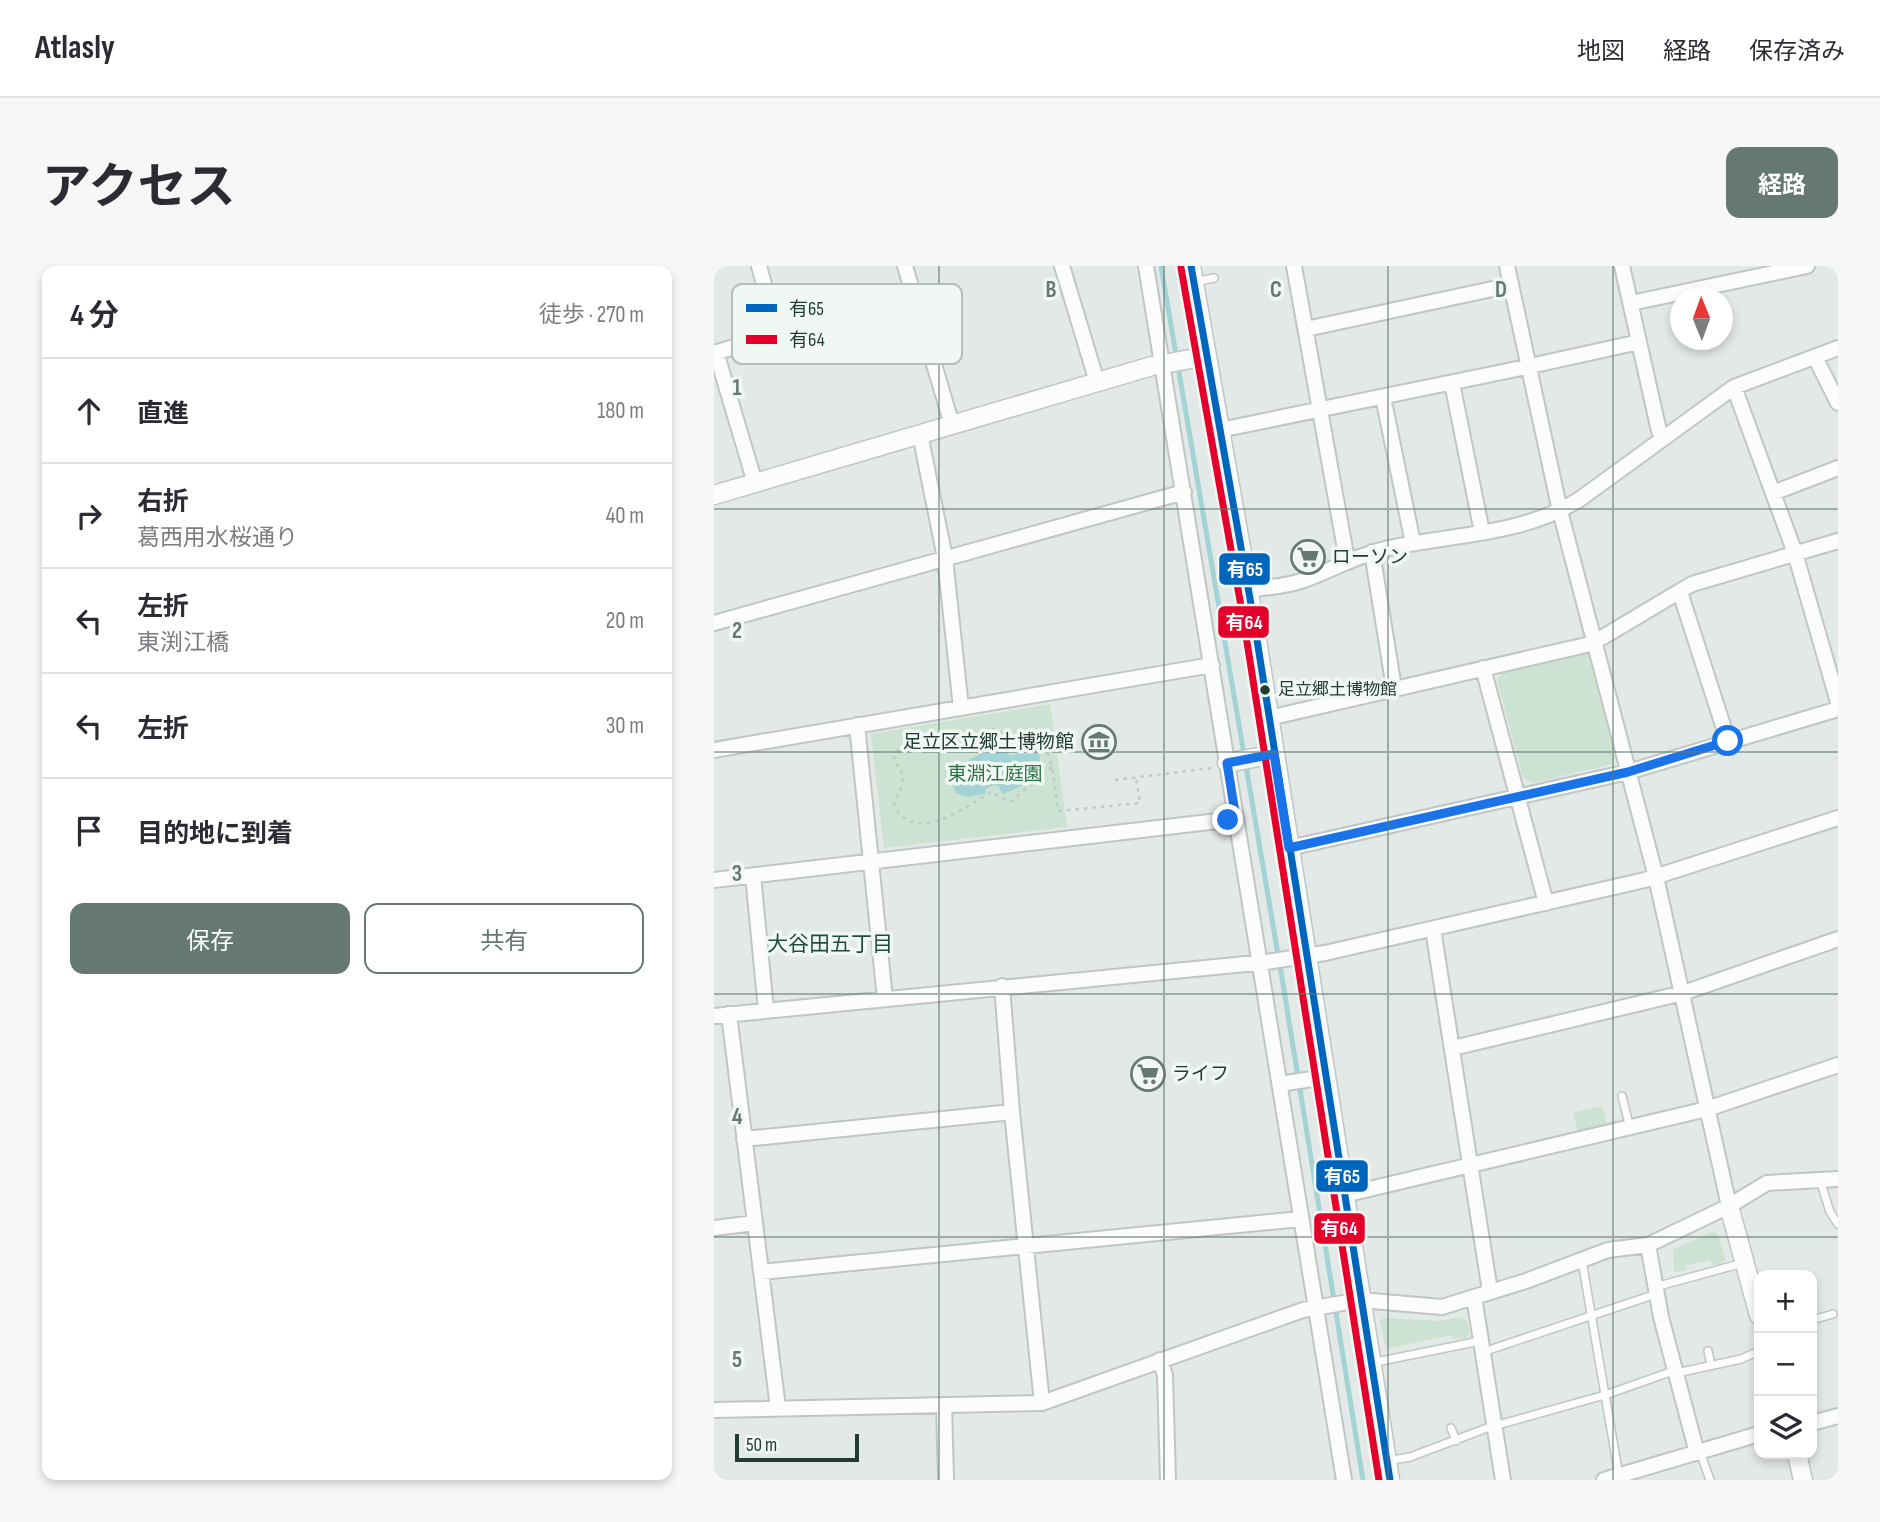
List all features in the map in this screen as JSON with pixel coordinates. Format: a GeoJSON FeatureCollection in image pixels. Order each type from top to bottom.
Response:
{"type":"FeatureCollection","features":[{"type":"Feature","properties":{"kind":"street"},"geometry":{"type":"LineString","coordinates":[[759,266],[764,284]]}},
{"type":"Feature","properties":{"kind":"street"},"geometry":{"type":"LineString","coordinates":[[905,266],[910,284]]}},
{"type":"Feature","properties":{"kind":"street"},"geometry":{"type":"LineString","coordinates":[[1062,266],[1097,382]]}},
{"type":"Feature","properties":{"kind":"street"},"geometry":{"type":"LineString","coordinates":[[1146,266],[1172,362],[1184,492],[1212,665],[1224,765],[1283,1084],[1300,1219],[1321,1306],[1344,1480]]}},
{"type":"Feature","properties":{"kind":"street"},"geometry":{"type":"LineString","coordinates":[[1290,266],[1306,329],[1347,560]]}},
{"type":"Feature","properties":{"kind":"street"},"geometry":{"type":"LineString","coordinates":[[1507,266],[1560,511],[1656,877],[1684,993],[1729,1206],[1754,1298]]}},
{"type":"Feature","properties":{"kind":"street"},"geometry":{"type":"LineString","coordinates":[[1622,266],[1658,430],[1663,438]]}},
{"type":"Feature","properties":{"kind":"street"},"geometry":{"type":"LineString","coordinates":[[1631,303],[1807,266]]}},
{"type":"Feature","properties":{"kind":"street"},"geometry":{"type":"LineString","coordinates":[[1193,274],[1269,718],[1266,756],[1289,848],[1300,957],[1319,1078],[1344,1195],[1390,1480]]}},
{"type":"Feature","properties":{"kind":"street"},"geometry":{"type":"LineString","coordinates":[[1306,329],[1511,285]]}},
{"type":"Feature","properties":{"kind":"street"},"geometry":{"type":"LineString","coordinates":[[1220,430],[1639,342]]}},
{"type":"Feature","properties":{"kind":"street"},"geometry":{"type":"LineString","coordinates":[[732,347],[715,352],[755,483]]}},
{"type":"Feature","properties":{"kind":"street"},"geometry":{"type":"LineString","coordinates":[[1248,590],[1299,582],[1347,560],[1372,552],[1518,525],[1560,511],[1734,387],[1838,348]]}},
{"type":"Feature","properties":{"kind":"street"},"geometry":{"type":"LineString","coordinates":[[714,495],[1097,382],[1172,362],[1207,356]]}},
{"type":"Feature","properties":{"kind":"street"},"geometry":{"type":"LineString","coordinates":[[1815,357],[1838,403]]}},
{"type":"Feature","properties":{"kind":"street"},"geometry":{"type":"LineString","coordinates":[[934,364],[952,425]]}},
{"type":"Feature","properties":{"kind":"street"},"geometry":{"type":"LineString","coordinates":[[1452,383],[1482,532]]}},
{"type":"Feature","properties":{"kind":"street"},"geometry":{"type":"LineString","coordinates":[[1734,387],[1795,553],[1838,702]]}},
{"type":"Feature","properties":{"kind":"street"},"geometry":{"type":"LineString","coordinates":[[1383,397],[1413,543]]}},
{"type":"Feature","properties":{"kind":"street"},"geometry":{"type":"LineString","coordinates":[[920,434],[945,558],[961,708]]}},
{"type":"Feature","properties":{"kind":"street"},"geometry":{"type":"LineString","coordinates":[[1773,493],[1838,468]]}},
{"type":"Feature","properties":{"kind":"street"},"geometry":{"type":"LineString","coordinates":[[714,623],[1184,492]]}},
{"type":"Feature","properties":{"kind":"street"},"geometry":{"type":"LineString","coordinates":[[1269,718],[1595,641],[1692,584],[1838,541]]}},
{"type":"Feature","properties":{"kind":"street"},"geometry":{"type":"LineString","coordinates":[[1372,552],[1394,688]]}},
{"type":"Feature","properties":{"kind":"street"},"geometry":{"type":"LineString","coordinates":[[1680,592],[1728,741]]}},
{"type":"Feature","properties":{"kind":"street"},"geometry":{"type":"LineString","coordinates":[[714,750],[1212,665]]}},
{"type":"Feature","properties":{"kind":"street"},"geometry":{"type":"LineString","coordinates":[[1483,668],[1546,903]]}},
{"type":"Feature","properties":{"kind":"street"},"geometry":{"type":"LineString","coordinates":[[1289,848],[1628,772],[1838,709]]}},
{"type":"Feature","properties":{"kind":"street"},"geometry":{"type":"LineString","coordinates":[[858,725],[885,999]]}},
{"type":"Feature","properties":{"kind":"street"},"geometry":{"type":"LineString","coordinates":[[1224,765],[1266,756]]}},
{"type":"Feature","properties":{"kind":"street"},"geometry":{"type":"LineString","coordinates":[[778,1408],[744,1139],[722,1015],[1300,957],[1656,877],[1838,818]]}},
{"type":"Feature","properties":{"kind":"street"},"geometry":{"type":"LineString","coordinates":[[714,880],[1236,819]]}},
{"type":"Feature","properties":{"kind":"street"},"geometry":{"type":"LineString","coordinates":[[752,875],[766,1010]]}},
{"type":"Feature","properties":{"kind":"street"},"geometry":{"type":"LineString","coordinates":[[1433,929],[1490,1291]]}},
{"type":"Feature","properties":{"kind":"street"},"geometry":{"type":"LineString","coordinates":[[1453,1048],[1684,993],[1838,939]]}},
{"type":"Feature","properties":{"kind":"street"},"geometry":{"type":"LineString","coordinates":[[1003,986],[1012,1112],[1042,1403]]}},
{"type":"Feature","properties":{"kind":"street"},"geometry":{"type":"LineString","coordinates":[[1344,1195],[1472,1167],[1707,1109],[1838,1065]]}},
{"type":"Feature","properties":{"kind":"street"},"geometry":{"type":"LineString","coordinates":[[1283,1084],[1319,1078]]}},
{"type":"Feature","properties":{"kind":"street"},"geometry":{"type":"LineString","coordinates":[[744,1139],[1012,1112]]}},
{"type":"Feature","properties":{"kind":"street"},"geometry":{"type":"LineString","coordinates":[[714,1410],[1042,1403],[1272,1319],[1321,1306],[1360,1300],[1442,1307],[1608,1250],[1648,1245],[1729,1206],[1768,1183],[1838,1178]]}},
{"type":"Feature","properties":{"kind":"street"},"geometry":{"type":"LineString","coordinates":[[761,1272],[1300,1219]]}},
{"type":"Feature","properties":{"kind":"street"},"geometry":{"type":"LineString","coordinates":[[714,1228],[755,1223]]}},
{"type":"Feature","properties":{"kind":"street"},"geometry":{"type":"LineString","coordinates":[[1648,1245],[1655,1290],[1698,1452]]}},
{"type":"Feature","properties":{"kind":"street"},"geometry":{"type":"LineString","coordinates":[[1474,1297],[1503,1480]]}},
{"type":"Feature","properties":{"kind":"street"},"geometry":{"type":"LineString","coordinates":[[1160,1360],[1165,1376],[1168,1480]]}},
{"type":"Feature","properties":{"kind":"street"},"geometry":{"type":"LineString","coordinates":[[944,1405],[946,1480]]}},
{"type":"Feature","properties":{"kind":"street"},"geometry":{"type":"LineString","coordinates":[[1817,1422],[1838,1416]]}},
{"type":"Feature","properties":{"kind":"street"},"geometry":{"type":"LineString","coordinates":[[1604,1480],[1754,1435]]}},
{"type":"Feature","properties":{"kind":"street"},"geometry":{"type":"LineString","coordinates":[[1798,1459],[1802,1480]]}},
{"type":"Feature","properties":{"kind":"lane"},"geometry":{"type":"LineString","coordinates":[[1193,274],[1214,278]]}},
{"type":"Feature","properties":{"kind":"lane"},"geometry":{"type":"LineString","coordinates":[[1622,1097],[1630,1128]]}},
{"type":"Feature","properties":{"kind":"lane"},"geometry":{"type":"LineString","coordinates":[[1820,1179],[1830,1212],[1838,1224]]}},
{"type":"Feature","properties":{"kind":"lane"},"geometry":{"type":"LineString","coordinates":[[1582,1261],[1619,1476]]}},
{"type":"Feature","properties":{"kind":"lane"},"geometry":{"type":"LineString","coordinates":[[1371,1364],[1482,1347],[1591,1316],[1655,1290],[1744,1263]]}},
{"type":"Feature","properties":{"kind":"lane"},"geometry":{"type":"LineString","coordinates":[[1817,1319],[1833,1314]]}},
{"type":"Feature","properties":{"kind":"lane"},"geometry":{"type":"LineString","coordinates":[[1708,1351],[1711,1365]]}},
{"type":"Feature","properties":{"kind":"lane"},"geometry":{"type":"LineString","coordinates":[[1386,1461],[1410,1457],[1487,1428],[1676,1372],[1741,1359],[1754,1353]]}},
{"type":"Feature","properties":{"kind":"lane"},"geometry":{"type":"LineString","coordinates":[[1451,1428],[1456,1441]]}},
{"type":"Feature","properties":{"kind":"lane"},"geometry":{"type":"LineString","coordinates":[[1698,1452],[1710,1480]]}},
{"type":"Feature","properties":{"kind":"path"},"geometry":{"type":"LineString","coordinates":[[1052,767],[1010,802],[991,792],[953,815],[925,824],[909,822],[894,804],[904,775],[894,760],[895,753],[901,748],[912,747],[925,739],[954,743],[972,734],[995,729],[1011,738],[1039,737],[1050,754],[1052,767],[1058,811],[1140,803],[1136,778]]}},
{"type":"Feature","properties":{"kind":"path"},"geometry":{"type":"LineString","coordinates":[[1115,780],[1224,765]]}},
{"type":"Feature","properties":{"kind":"green space"},"geometry":{"type":"Polygon","coordinates":[[[1588,653],[1615,758],[1613,764],[1532,783],[1523,778],[1497,679],[1502,673],[1588,653]]]}},
{"type":"Feature","properties":{"kind":"green space","name":"東淵江庭園"},"geometry":{"type":"Polygon","coordinates":[[[1050,704],[1067,827],[884,848],[871,734],[1050,704]]]}},
{"type":"Feature","properties":{"kind":"green space"},"geometry":{"type":"Polygon","coordinates":[[[1602,1106],[1607,1126],[1578,1133],[1573,1113],[1602,1106]]]}},
{"type":"Feature","properties":{"kind":"green space"},"geometry":{"type":"Polygon","coordinates":[[[1711,1232],[1718,1234],[1726,1261],[1712,1265],[1710,1260],[1686,1265],[1687,1270],[1674,1272],[1673,1250],[1711,1232]]]}},
{"type":"Feature","properties":{"kind":"green space"},"geometry":{"type":"Polygon","coordinates":[[[1460,1317],[1467,1321],[1470,1334],[1466,1338],[1453,1339],[1451,1335],[1386,1349],[1380,1321],[1383,1318],[1441,1321],[1460,1317]]]}},
{"type":"Feature","properties":{"kind":"water"},"geometry":{"type":"Polygon","coordinates":[[[994,735],[996,747],[1002,747],[1013,756],[1018,753],[1021,745],[1034,744],[1040,757],[1037,771],[1024,774],[1022,786],[1003,794],[998,786],[994,785],[986,789],[985,794],[968,797],[956,793],[953,787],[963,773],[963,763],[980,754],[976,737],[994,735]]]}},
{"type":"Feature","properties":{"kind":"waterway"},"geometry":{"type":"LineString","coordinates":[[1161,266],[1282,978],[1363,1480]]}},
{"type":"Feature","properties":{"kind":"transit line","name":"有65"},"geometry":{"type":"LineString","coordinates":[[1191,266],[1254,621],[1390,1480]]}},
{"type":"Feature","properties":{"kind":"transit line","name":"有64"},"geometry":{"type":"LineString","coordinates":[[1181,268],[1244,623],[1379,1480]]}},
{"type":"Feature","properties":{"kind":"place","name":"ローソン"},"geometry":{"type":"Point","coordinates":[1308,557]}},
{"type":"Feature","properties":{"kind":"place","name":"足立郷土博物館"},"geometry":{"type":"Point","coordinates":[1265,690]}},
{"type":"Feature","properties":{"kind":"place","name":"足立区立郷土博物館"},"geometry":{"type":"Point","coordinates":[1099,742]}},
{"type":"Feature","properties":{"kind":"place","name":"ライフ"},"geometry":{"type":"Point","coordinates":[1148,1074]}},
{"type":"Feature","properties":{"kind":"district","name":"大谷田五丁目"},"geometry":{"type":"Point","coordinates":[830,944]}},
{"type":"Feature","properties":{"kind":"route"},"geometry":{"type":"LineString","coordinates":[[1228,820],[1236,819],[1227,763],[1274,754],[1289,848],[1628,772],[1728,741]]}}]}
